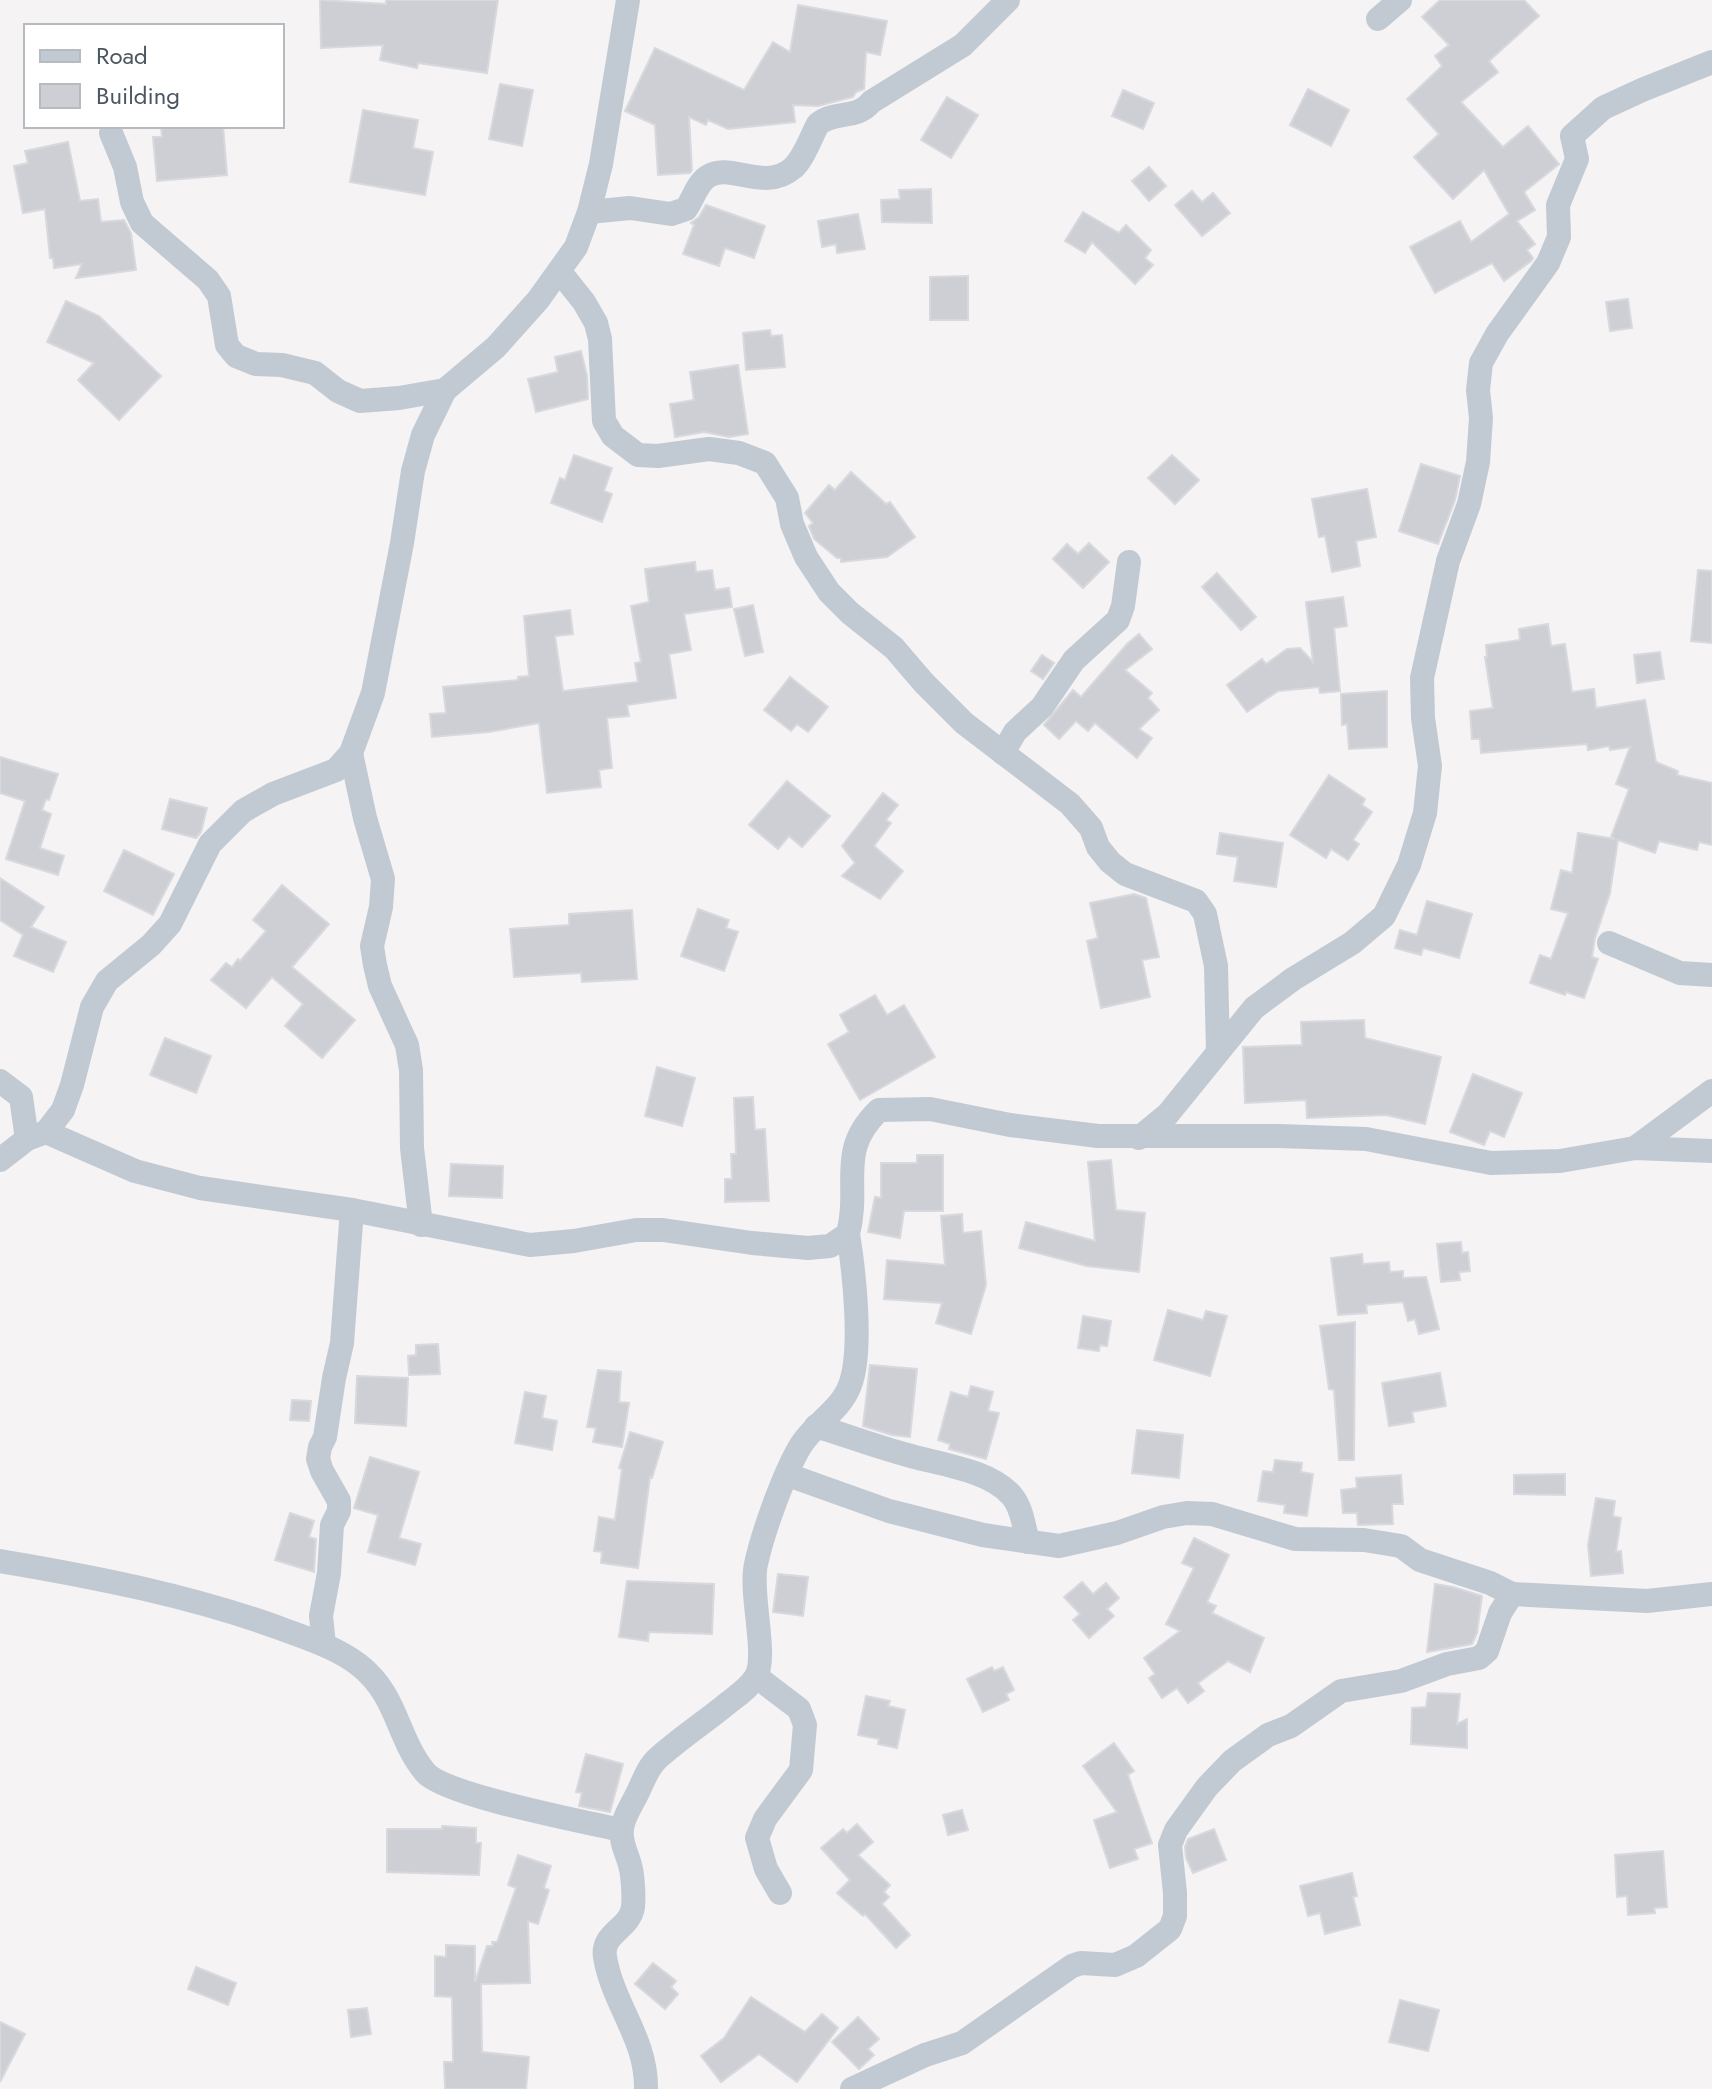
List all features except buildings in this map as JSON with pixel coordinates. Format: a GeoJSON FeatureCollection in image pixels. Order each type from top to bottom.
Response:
{"type":"FeatureCollection","features":[{"type":"Feature","properties":{"kind":"street"},"geometry":{"type":"LineString","coordinates":[[0,1160],[36,1135],[63,1110],[92,1007],[107,981],[151,945],[170,924],[210,844],[243,811],[273,794],[336,770],[351,753],[373,693],[413,471],[423,435],[445,390],[496,347],[560,272],[576,247],[601,164],[628,0]]}},
{"type":"Feature","properties":{"kind":"street"},"geometry":{"type":"LineString","coordinates":[[589,212],[630,208],[678,212],[686,209],[709,175],[721,172],[766,180],[793,168],[818,124],[832,115],[852,115],[864,111],[871,102],[963,45],[1008,0]]}},
{"type":"Feature","properties":{"kind":"street"},"geometry":{"type":"LineString","coordinates":[[1378,19],[1400,0]]}},
{"type":"Feature","properties":{"kind":"street"},"geometry":{"type":"LineString","coordinates":[[1139,1138],[1168,1114],[1254,1008],[1293,979],[1352,943],[1384,916],[1409,865],[1425,813],[1430,766],[1423,718],[1422,678],[1448,561],[1469,504],[1478,462],[1481,363],[1497,334],[1548,263],[1559,237],[1558,205],[1577,159],[1572,136],[1603,108],[1712,62]]}},
{"type":"Feature","properties":{"kind":"street"},"geometry":{"type":"LineString","coordinates":[[111,133],[125,167],[132,202],[142,223],[208,280],[219,296],[227,345],[236,356],[256,364],[282,365],[315,373],[338,391],[360,401],[445,390]]}},
{"type":"Feature","properties":{"kind":"street"},"geometry":{"type":"LineString","coordinates":[[560,272],[596,323],[600,339],[604,421],[613,436],[638,455],[658,456],[709,449],[739,453],[765,463],[787,498],[792,524],[806,557],[829,592],[894,648],[964,723],[1070,804],[1091,828],[1098,847],[1110,862],[1125,874],[1196,901],[1205,914],[1216,966],[1218,1052]]}},
{"type":"Feature","properties":{"kind":"street"},"geometry":{"type":"LineString","coordinates":[[1003,753],[1015,732],[1042,707],[1074,660],[1118,620],[1129,562]]}},
{"type":"Feature","properties":{"kind":"street"},"geometry":{"type":"LineString","coordinates":[[351,753],[365,818],[383,879],[381,907],[372,946],[380,986],[407,1045],[411,1070],[412,1148],[421,1225]]}},
{"type":"Feature","properties":{"kind":"street"},"geometry":{"type":"LineString","coordinates":[[1609,943],[1680,973],[1712,975]]}},
{"type":"Feature","properties":{"kind":"street"},"geometry":{"type":"LineString","coordinates":[[0,1081],[21,1097],[36,1135],[135,1171],[200,1188],[352,1210],[530,1245],[636,1230],[663,1230],[808,1248],[830,1246],[848,1234]]}},
{"type":"Feature","properties":{"kind":"street"},"geometry":{"type":"LineString","coordinates":[[1635,1148],[1712,1091]]}},
{"type":"Feature","properties":{"kind":"street"},"geometry":{"type":"LineString","coordinates":[[646,2089],[646,2067],[638,2038],[615,1991],[605,1957],[608,1938],[629,1919],[633,1907],[630,1867],[621,1830],[654,1761],[757,1677],[760,1661],[754,1596],[755,1567],[767,1525],[801,1446],[839,1404],[850,1384],[855,1362],[855,1277],[848,1234],[853,1215],[853,1148],[863,1126],[879,1110],[930,1109],[1052,1131],[1139,1138],[1194,1135],[1366,1139],[1491,1163],[1560,1161],[1635,1148],[1712,1151]]}},
{"type":"Feature","properties":{"kind":"street"},"geometry":{"type":"LineString","coordinates":[[324,1645],[321,1616],[329,1573],[332,1525],[339,1511],[339,1501],[318,1459],[342,1343],[352,1210]]}},
{"type":"Feature","properties":{"kind":"street"},"geometry":{"type":"LineString","coordinates":[[816,1426],[903,1454],[970,1470],[1011,1494],[1020,1508],[1028,1542]]}},
{"type":"Feature","properties":{"kind":"street"},"geometry":{"type":"LineString","coordinates":[[788,1475],[889,1511],[983,1535],[1059,1546],[1117,1533],[1163,1517],[1187,1513],[1212,1514],[1295,1539],[1364,1540],[1401,1546],[1420,1560],[1490,1583],[1512,1594],[1647,1601],[1712,1594]]}},
{"type":"Feature","properties":{"kind":"street"},"geometry":{"type":"LineString","coordinates":[[0,1561],[188,1599],[324,1645],[359,1664],[378,1683],[426,1774],[444,1785],[500,1802],[621,1830]]}},
{"type":"Feature","properties":{"kind":"street"},"geometry":{"type":"LineString","coordinates":[[852,2089],[925,2055],[962,2043],[1072,1966],[1081,1963],[1115,1965],[1155,1943],[1170,1929],[1175,1916],[1170,1845],[1176,1830],[1207,1787],[1232,1761],[1268,1735],[1291,1726],[1341,1691],[1401,1681],[1447,1664],[1479,1658],[1487,1651],[1500,1613],[1512,1594]]}},
{"type":"Feature","properties":{"kind":"street"},"geometry":{"type":"LineString","coordinates":[[757,1677],[799,1709],[805,1725],[801,1770],[765,1819],[757,1838],[766,1869],[780,1893]]}}]}
